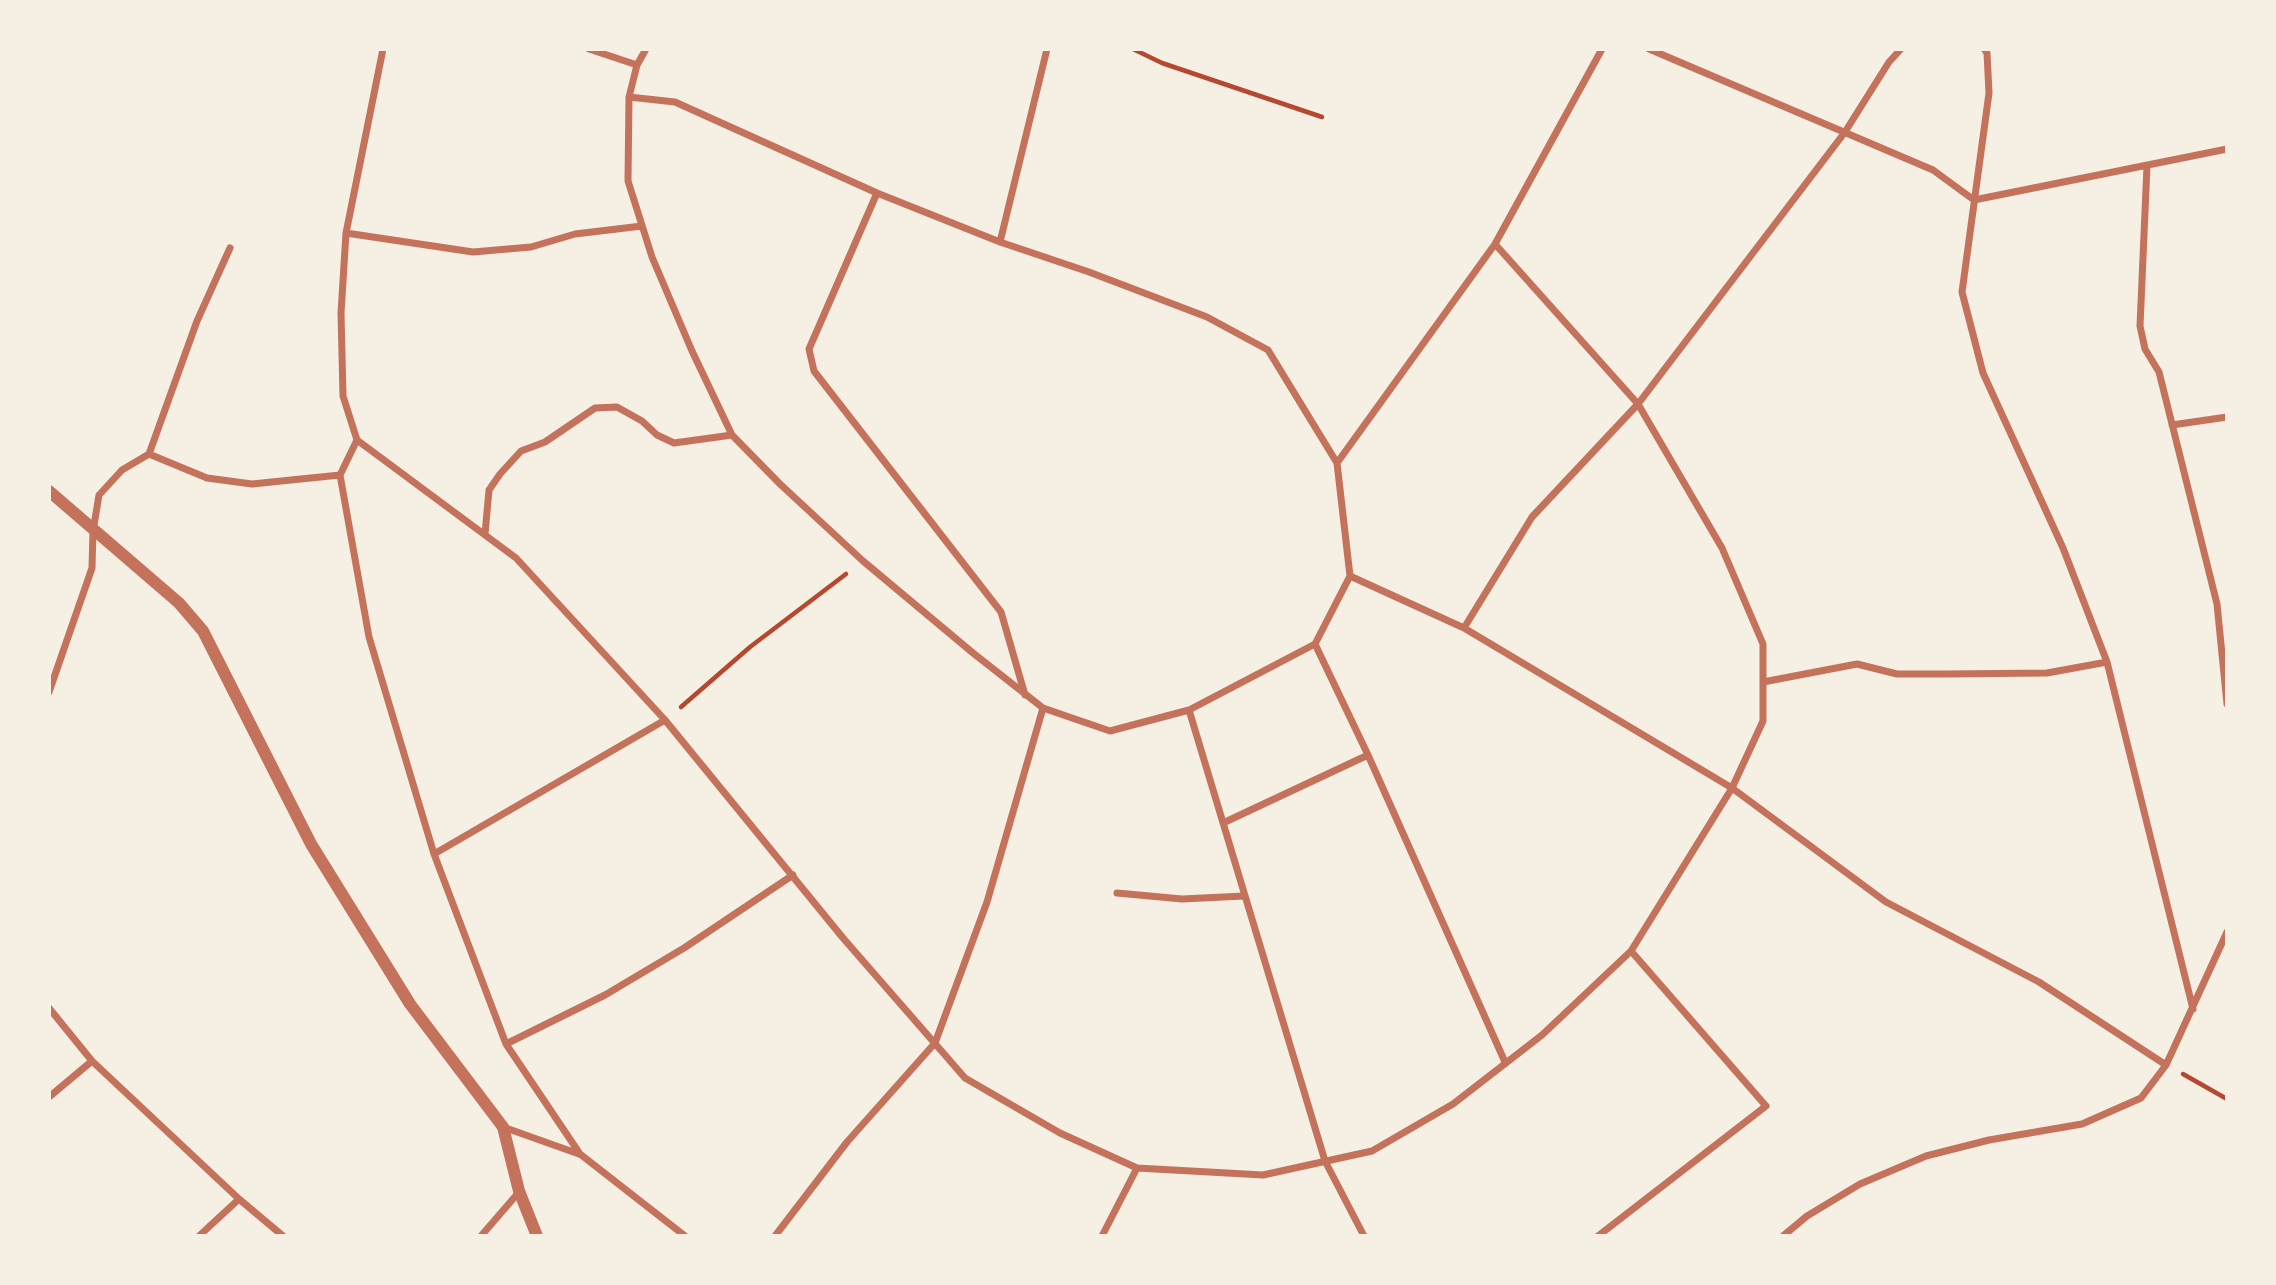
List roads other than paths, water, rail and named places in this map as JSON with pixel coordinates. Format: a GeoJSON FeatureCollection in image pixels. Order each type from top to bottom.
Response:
{"type":"FeatureCollection","features":[{"type":"Feature","properties":{"kind":"street"},"geometry":{"type":"LineString","coordinates":[[383,49],[346,233],[341,313],[343,396],[357,440],[516,558],[665,720],[844,938],[965,1078],[1060,1133],[1137,1167],[1263,1175],[1372,1151],[1453,1104],[1542,1035],[1631,951],[1732,788],[1763,721],[1763,644],[1722,548],[1638,404],[1495,244]]}},
{"type":"Feature","properties":{"kind":"street"},"geometry":{"type":"LineString","coordinates":[[589,49],[636,65]]}},
{"type":"Feature","properties":{"kind":"street"},"geometry":{"type":"LineString","coordinates":[[629,97],[675,102],[877,193],[1000,242],[1089,272],[1207,317],[1268,350],[1336,463],[1350,576],[1315,643],[1189,710],[1110,731],[1043,708],[1025,696],[863,561],[732,435],[652,257],[628,181],[629,97],[636,65],[646,49]]}},
{"type":"Feature","properties":{"kind":"street"},"geometry":{"type":"LineString","coordinates":[[1000,242],[1047,49]]}},
{"type":"Feature","properties":{"kind":"street"},"geometry":{"type":"LineString","coordinates":[[1336,463],[1495,244],[1602,49]]}},
{"type":"Feature","properties":{"kind":"street"},"geometry":{"type":"LineString","coordinates":[[1649,49],[1933,170],[1974,200],[2227,149]]}},
{"type":"Feature","properties":{"kind":"street"},"geometry":{"type":"LineString","coordinates":[[1464,628],[1532,517],[1638,404],[1845,132],[1889,62],[1902,49]]}},
{"type":"Feature","properties":{"kind":"street"},"geometry":{"type":"LineString","coordinates":[[1985,51],[1989,93],[1962,292],[1983,373],[2063,548],[2107,662],[2193,1009]]}},
{"type":"Feature","properties":{"kind":"street"},"geometry":{"type":"LineString","coordinates":[[2147,166],[2140,326],[2145,349],[2159,372],[2217,604],[2227,704]]}},
{"type":"Feature","properties":{"kind":"street"},"geometry":{"type":"LineString","coordinates":[[877,193],[809,349],[814,371],[1001,612],[1025,696]]}},
{"type":"Feature","properties":{"kind":"street"},"geometry":{"type":"LineString","coordinates":[[346,233],[473,252],[531,247],[575,234],[642,226]]}},
{"type":"Feature","properties":{"kind":"street"},"geometry":{"type":"LineString","coordinates":[[49,692],[92,568],[93,531],[99,495],[122,470],[149,454],[197,321],[230,248]]}},
{"type":"Feature","properties":{"kind":"street"},"geometry":{"type":"LineString","coordinates":[[485,534],[489,490],[500,474],[521,451],[545,442],[595,408],[617,407],[642,421],[657,435],[674,443],[732,435]]}},
{"type":"Feature","properties":{"kind":"street"},"geometry":{"type":"LineString","coordinates":[[2172,425],[2227,417]]}},
{"type":"Feature","properties":{"kind":"street"},"geometry":{"type":"LineString","coordinates":[[357,440],[340,475],[369,637],[434,854],[506,1044],[580,1154],[684,1236]]}},
{"type":"Feature","properties":{"kind":"street"},"geometry":{"type":"LineString","coordinates":[[149,454],[208,478],[252,484],[340,475]]}},
{"type":"Feature","properties":{"kind":"street"},"geometry":{"type":"LineString","coordinates":[[49,491],[179,603],[203,631],[311,844],[410,1004],[503,1127],[520,1191],[537,1236]]}},
{"type":"Feature","properties":{"kind":"street"},"geometry":{"type":"LineString","coordinates":[[1350,576],[1464,628],[1732,788],[1886,902],[2039,982],[2166,1065]]}},
{"type":"Feature","properties":{"kind":"street"},"geometry":{"type":"LineString","coordinates":[[1315,643],[1505,1062]]}},
{"type":"Feature","properties":{"kind":"street"},"geometry":{"type":"LineString","coordinates":[[1763,682],[1857,664],[1897,674],[1946,674],[2047,673],[2107,662]]}},
{"type":"Feature","properties":{"kind":"street"},"geometry":{"type":"LineString","coordinates":[[775,1236],[847,1142],[935,1044],[987,902],[1043,708]]}},
{"type":"Feature","properties":{"kind":"street"},"geometry":{"type":"LineString","coordinates":[[1189,710],[1325,1161],[1364,1236]]}},
{"type":"Feature","properties":{"kind":"street"},"geometry":{"type":"LineString","coordinates":[[434,854],[665,720]]}},
{"type":"Feature","properties":{"kind":"street"},"geometry":{"type":"LineString","coordinates":[[1223,823],[1368,755]]}},
{"type":"Feature","properties":{"kind":"street"},"geometry":{"type":"LineString","coordinates":[[506,1044],[606,995],[684,948],[793,875]]}},
{"type":"Feature","properties":{"kind":"street"},"geometry":{"type":"LineString","coordinates":[[1117,893],[1182,899],[1244,895]]}},
{"type":"Feature","properties":{"kind":"street"},"geometry":{"type":"LineString","coordinates":[[1783,1236],[1807,1216],[1860,1184],[1926,1156],[1989,1140],[2082,1124],[2141,1098],[2166,1065],[2227,932]]}},
{"type":"Feature","properties":{"kind":"street"},"geometry":{"type":"LineString","coordinates":[[1598,1236],[1766,1106],[1631,951]]}},
{"type":"Feature","properties":{"kind":"street"},"geometry":{"type":"LineString","coordinates":[[49,1008],[92,1061],[239,1199],[283,1236]]}},
{"type":"Feature","properties":{"kind":"street"},"geometry":{"type":"LineString","coordinates":[[49,1097],[92,1061]]}},
{"type":"Feature","properties":{"kind":"street"},"geometry":{"type":"LineString","coordinates":[[503,1127],[580,1154]]}},
{"type":"Feature","properties":{"kind":"street"},"geometry":{"type":"LineString","coordinates":[[1102,1236],[1137,1167]]}},
{"type":"Feature","properties":{"kind":"street"},"geometry":{"type":"LineString","coordinates":[[481,1236],[520,1191]]}},
{"type":"Feature","properties":{"kind":"street"},"geometry":{"type":"LineString","coordinates":[[199,1236],[239,1199]]}}]}
